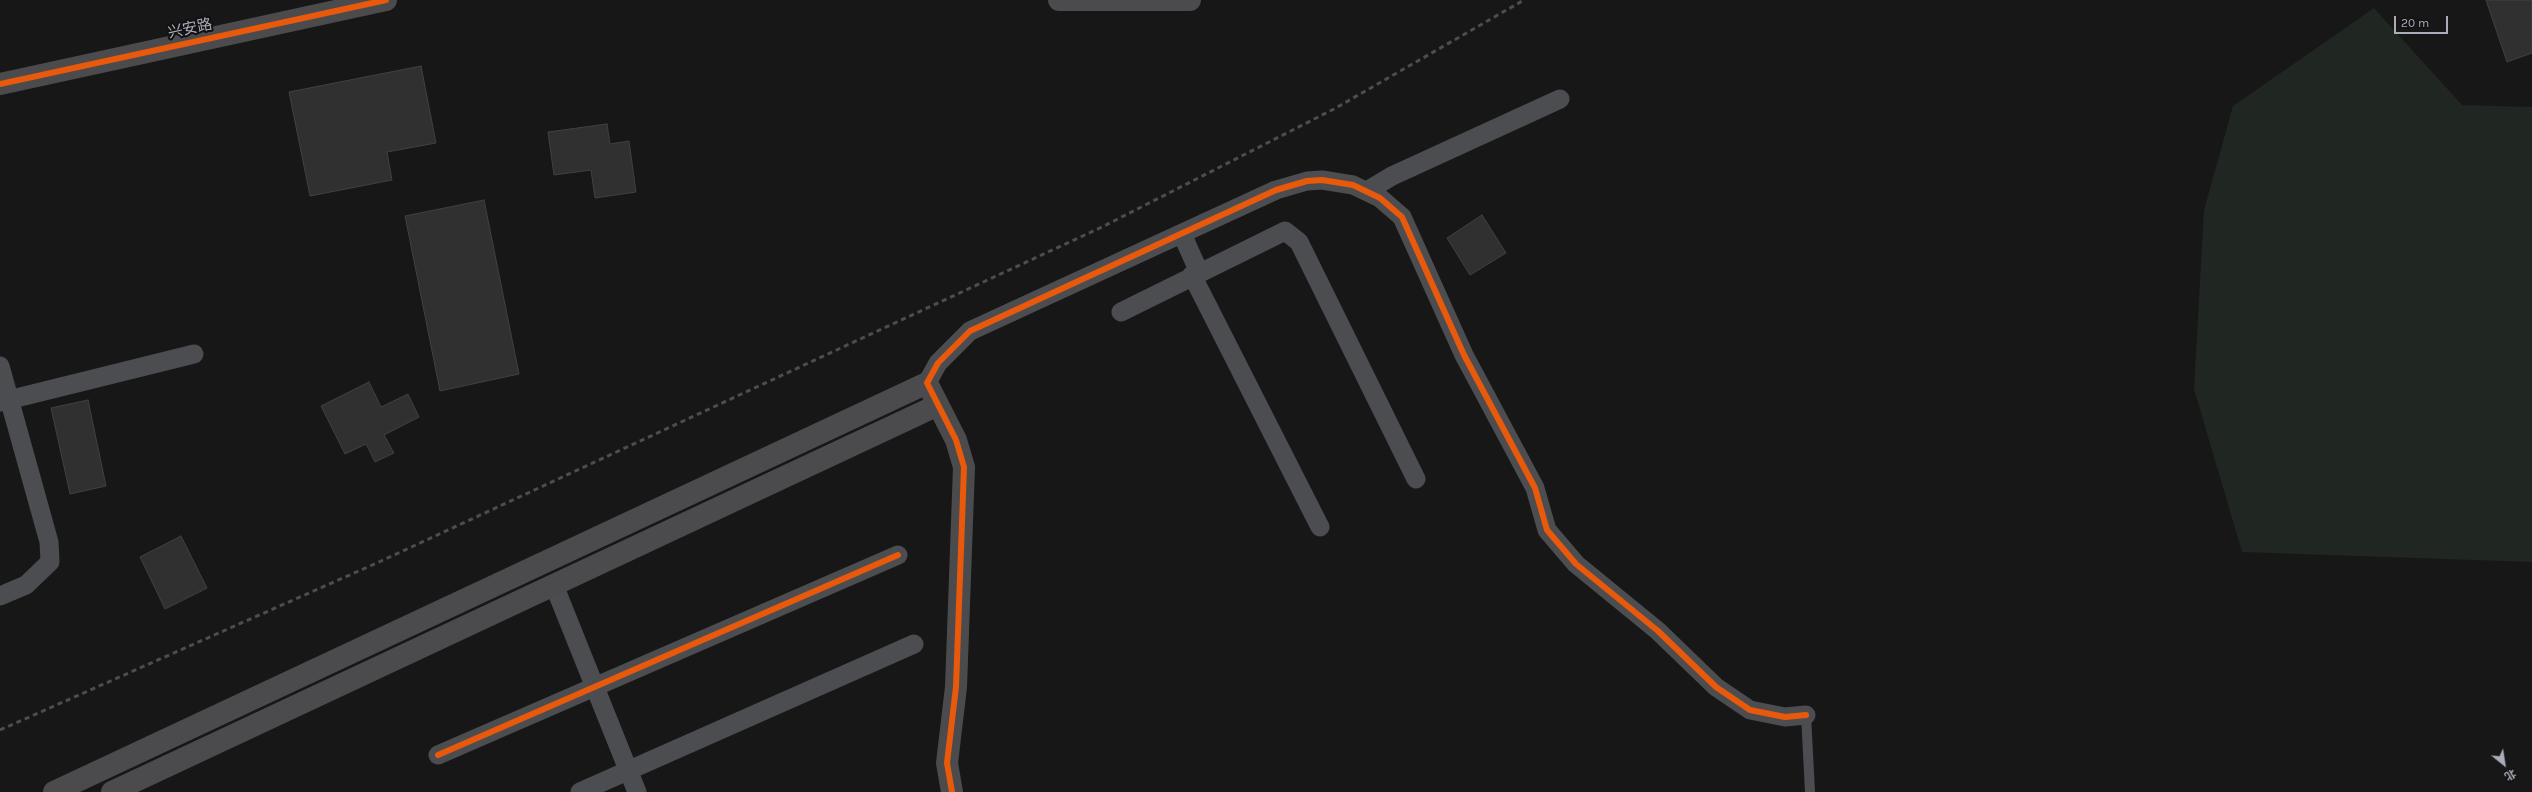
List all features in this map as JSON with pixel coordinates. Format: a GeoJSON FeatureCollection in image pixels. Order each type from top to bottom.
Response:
{"type":"FeatureCollection","features":[{"type":"Feature","properties":{"kind":"main road","name":"兴安路"},"geometry":{"type":"LineString","coordinates":[[0,84],[386,0]]}},
{"type":"Feature","properties":{"kind":"main road"},"geometry":{"type":"LineString","coordinates":[[1058,0],[1190,0]]}},
{"type":"Feature","properties":{"kind":"main road"},"geometry":{"type":"LineString","coordinates":[[54,792],[927,383],[956,440],[964,467],[956,687],[947,763],[952,792]]}},
{"type":"Feature","properties":{"kind":"main road"},"geometry":{"type":"LineString","coordinates":[[112,792],[938,405]]}},
{"type":"Feature","properties":{"kind":"street"},"geometry":{"type":"LineString","coordinates":[[1367,191],[1392,176],[1560,99]]}},
{"type":"Feature","properties":{"kind":"street"},"geometry":{"type":"LineString","coordinates":[[927,383],[938,364],[970,331],[1291,185],[1322,180],[1353,185],[1367,191],[1392,207],[1402,217],[1464,355],[1535,488],[1547,530],[1576,564],[1658,631],[1716,687],[1750,710],[1785,717],[1806,715]]}},
{"type":"Feature","properties":{"kind":"street"},"geometry":{"type":"LineString","coordinates":[[1121,312],[1285,231],[1299,242],[1416,479]]}},
{"type":"Feature","properties":{"kind":"street"},"geometry":{"type":"LineString","coordinates":[[1182,234],[1196,274],[1320,527]]}},
{"type":"Feature","properties":{"kind":"street"},"geometry":{"type":"LineString","coordinates":[[5,400],[194,354]]}},
{"type":"Feature","properties":{"kind":"street"},"geometry":{"type":"LineString","coordinates":[[0,366],[5,400],[49,542],[50,562],[26,585],[0,596]]}},
{"type":"Feature","properties":{"kind":"street"},"geometry":{"type":"LineString","coordinates":[[438,755],[898,555]]}},
{"type":"Feature","properties":{"kind":"street"},"geometry":{"type":"LineString","coordinates":[[554,585],[637,792]]}},
{"type":"Feature","properties":{"kind":"street"},"geometry":{"type":"LineString","coordinates":[[580,792],[914,644]]}},
{"type":"Feature","properties":{"kind":"lane"},"geometry":{"type":"LineString","coordinates":[[1806,715],[1810,792]]}},
{"type":"Feature","properties":{"kind":"shaded area"},"geometry":{"type":"Polygon","coordinates":[[[2374,8],[2462,105],[2532,107],[2532,562],[2242,552],[2194,389],[2204,210],[2233,106],[2374,8]]]}},
{"type":"Feature","properties":{"kind":"building"},"geometry":{"type":"Polygon","coordinates":[[[2486,0],[2532,0],[2532,53],[2507,62],[2486,0]]]}},
{"type":"Feature","properties":{"kind":"building"},"geometry":{"type":"Polygon","coordinates":[[[421,66],[436,143],[387,152],[392,180],[310,196],[289,92],[421,66]]]}},
{"type":"Feature","properties":{"kind":"building"},"geometry":{"type":"Polygon","coordinates":[[[607,124],[610,144],[629,141],[636,192],[595,198],[591,170],[554,175],[548,132],[607,124]]]}},
{"type":"Feature","properties":{"kind":"building"},"geometry":{"type":"Polygon","coordinates":[[[484,200],[519,374],[440,391],[405,216],[484,200]]]}},
{"type":"Feature","properties":{"kind":"building"},"geometry":{"type":"Polygon","coordinates":[[[1482,215],[1506,253],[1470,275],[1447,238],[1482,215]]]}},
{"type":"Feature","properties":{"kind":"building"},"geometry":{"type":"Polygon","coordinates":[[[369,382],[381,407],[408,394],[419,417],[384,435],[394,453],[375,462],[366,444],[345,454],[321,406],[369,382]]]}},
{"type":"Feature","properties":{"kind":"building"},"geometry":{"type":"Polygon","coordinates":[[[88,400],[106,486],[70,494],[51,408],[88,400]]]}},
{"type":"Feature","properties":{"kind":"building"},"geometry":{"type":"Polygon","coordinates":[[[181,536],[207,588],[165,609],[140,557],[181,536]]]}},
{"type":"Feature","properties":{"kind":"railway"},"geometry":{"type":"LineString","coordinates":[[0,730],[379,562],[1102,227],[1334,109],[1524,0]]}},
{"type":"Feature","properties":{"kind":"cycle path"},"geometry":{"type":"LineString","coordinates":[[0,84],[386,0]]}},
{"type":"Feature","properties":{"kind":"cycle path"},"geometry":{"type":"LineString","coordinates":[[952,792],[947,763],[956,687],[964,467],[956,440],[927,383],[938,363],[970,331],[1276,190],[1307,181],[1322,180],[1353,185],[1380,198],[1402,217],[1464,355],[1535,488],[1547,530],[1576,564],[1658,631],[1716,687],[1750,710],[1785,717],[1806,715]]}},
{"type":"Feature","properties":{"kind":"cycle path"},"geometry":{"type":"LineString","coordinates":[[438,755],[898,555]]}}]}
